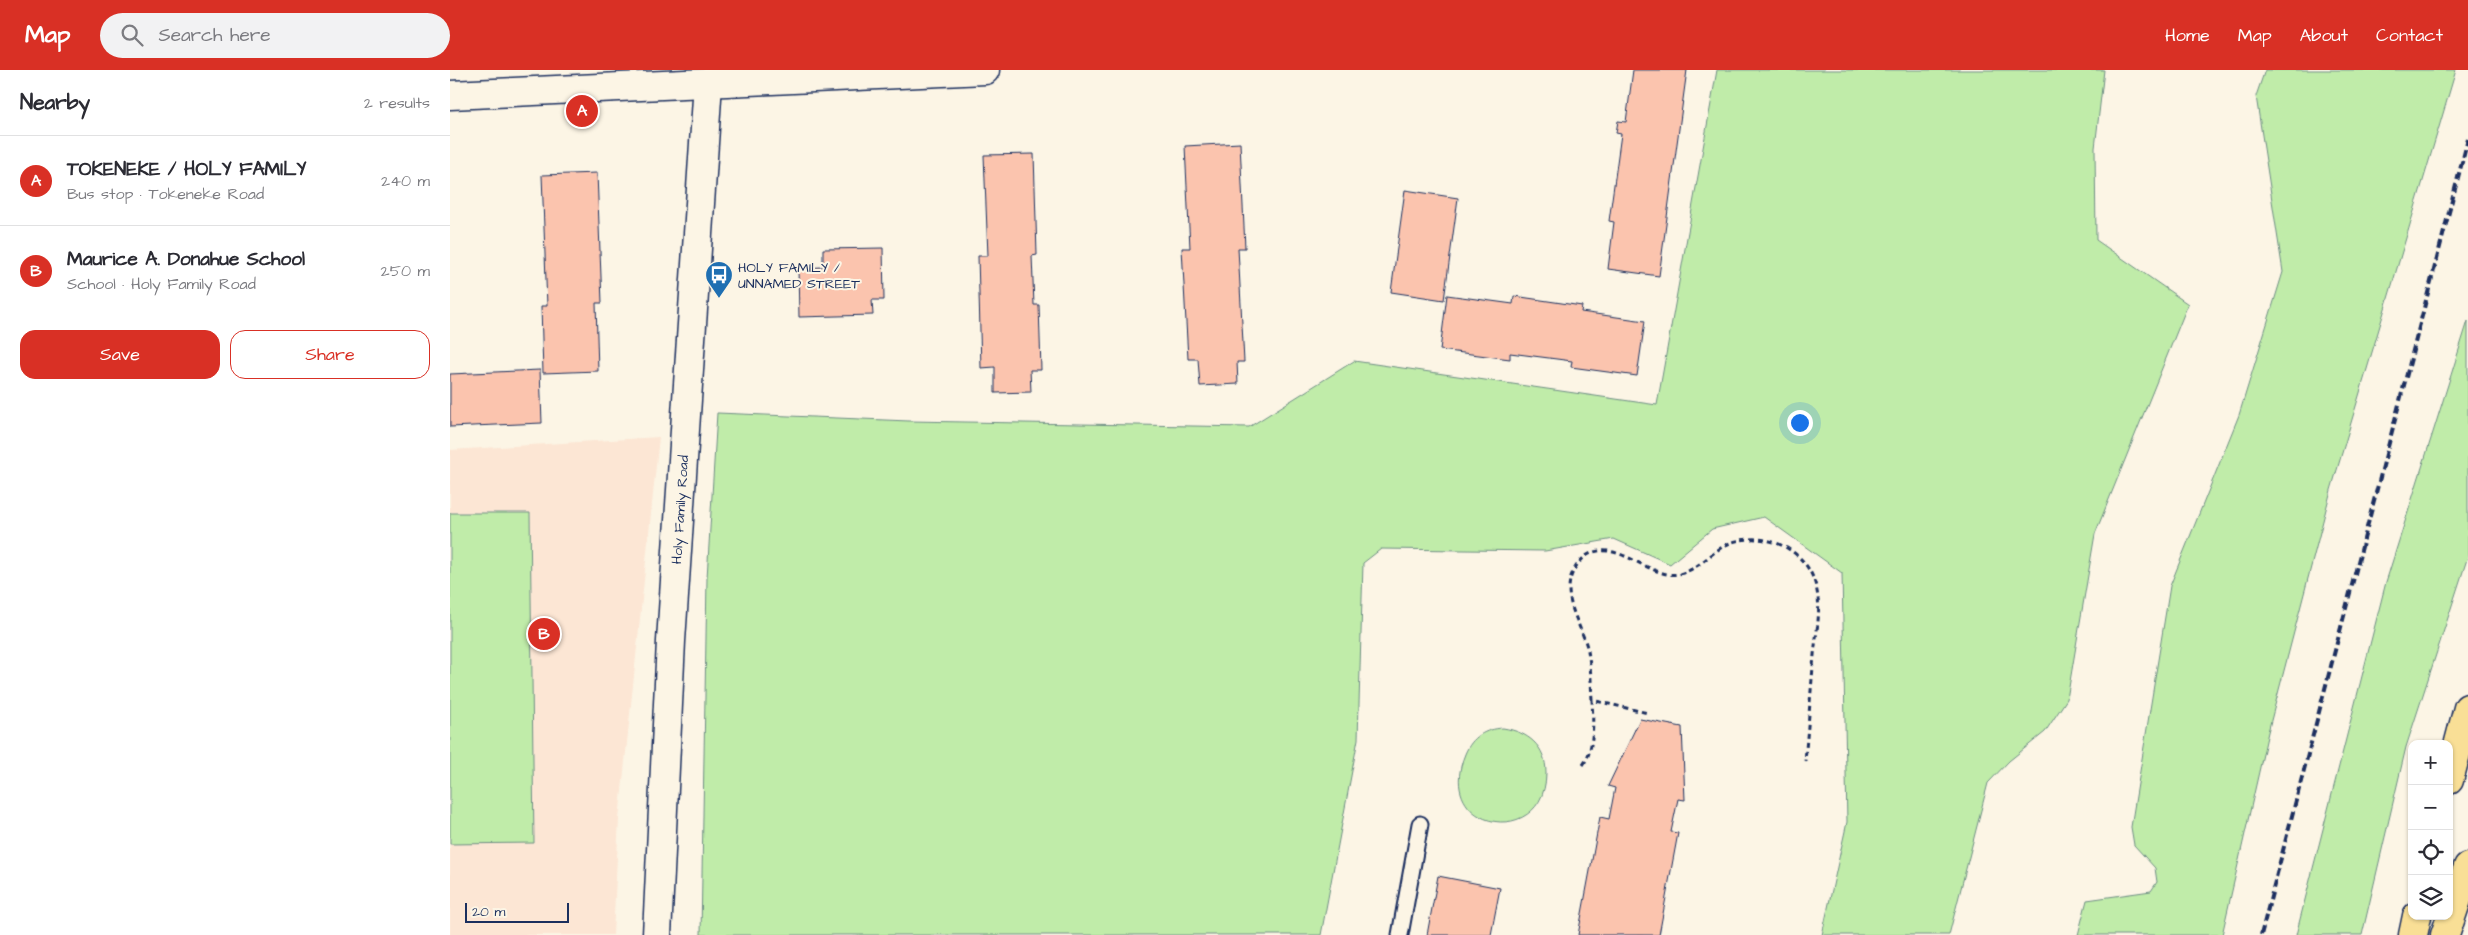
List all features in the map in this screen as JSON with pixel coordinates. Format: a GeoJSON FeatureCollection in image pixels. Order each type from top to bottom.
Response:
{"type":"FeatureCollection","features":[{"type":"Feature","properties":{"kind":"main road"},"geometry":{"type":"LineString","coordinates":[[2453,765],[2468,708]]}},
{"type":"Feature","properties":{"kind":"main road"},"geometry":{"type":"LineString","coordinates":[[2444,935],[2468,867]]}},
{"type":"Feature","properties":{"kind":"main road"},"geometry":{"type":"LineString","coordinates":[[2413,935],[2416,920]]}},
{"type":"Feature","properties":{"kind":"street"},"geometry":{"type":"LineString","coordinates":[[450,95],[708,83],[800,75],[985,70]]}},
{"type":"Feature","properties":{"kind":"street","name":"Holy Family Road"},"geometry":{"type":"LineString","coordinates":[[657,935],[671,642],[708,83]]}},
{"type":"Feature","properties":{"kind":"lane"},"geometry":{"type":"LineString","coordinates":[[1400,935],[1420,824]]}},
{"type":"Feature","properties":{"kind":"path"},"geometry":{"type":"LineString","coordinates":[[1583,765],[1586,760],[1592,733],[1592,700],[1587,649],[1569,598],[1571,580],[1581,561],[1601,551],[1612,552],[1624,554],[1659,573],[1671,575],[1692,569],[1734,542],[1762,539],[1790,549],[1801,558],[1810,572],[1817,595],[1818,614],[1805,761]]}},
{"type":"Feature","properties":{"kind":"path"},"geometry":{"type":"LineString","coordinates":[[1592,700],[1648,713]]}},
{"type":"Feature","properties":{"kind":"shaded area"},"geometry":{"type":"Polygon","coordinates":[[[659,437],[619,819],[613,935],[450,935],[450,450],[659,437]]]}},
{"type":"Feature","properties":{"kind":"green space"},"geometry":{"type":"Polygon","coordinates":[[[1717,70],[2104,70],[2095,148],[2096,240],[2188,304],[2095,534],[2067,699],[2045,732],[2009,761],[1988,783],[1949,935],[1822,935],[1847,822],[1842,573],[1764,517],[1712,529],[1670,564],[1614,539],[1545,551],[1381,549],[1363,563],[1358,739],[1321,935],[701,935],[707,578],[717,413],[909,421],[1249,427],[1354,361],[1657,405],[1717,70]]]}},
{"type":"Feature","properties":{"kind":"green space"},"geometry":{"type":"Polygon","coordinates":[[[2265,70],[2456,70],[2331,490],[2268,732],[2222,935],[2078,935],[2087,900],[2151,891],[2157,882],[2155,868],[2134,845],[2131,827],[2170,586],[2239,415],[2283,272],[2256,96],[2265,70]]]}},
{"type":"Feature","properties":{"kind":"green space"},"geometry":{"type":"Polygon","coordinates":[[[2468,321],[2468,556],[2406,747],[2362,935],[2296,935],[2386,582],[2468,321]]]}},
{"type":"Feature","properties":{"kind":"green space"},"geometry":{"type":"Polygon","coordinates":[[[450,513],[530,513],[534,843],[450,844],[450,513]]]}},
{"type":"Feature","properties":{"kind":"green space"},"geometry":{"type":"Polygon","coordinates":[[[1503,728],[1520,733],[1534,742],[1543,755],[1546,773],[1541,797],[1529,813],[1512,821],[1494,821],[1477,814],[1464,801],[1459,780],[1465,754],[1471,743],[1485,732],[1503,728]]]}},
{"type":"Feature","properties":{"kind":"building"},"geometry":{"type":"Polygon","coordinates":[[[1633,70],[1687,70],[1659,276],[1608,269],[1614,222],[1609,221],[1621,134],[1616,133],[1618,121],[1626,122],[1633,70]]]}},
{"type":"Feature","properties":{"kind":"building"},"geometry":{"type":"Polygon","coordinates":[[[1240,143],[1245,248],[1238,248],[1244,362],[1237,362],[1238,384],[1200,386],[1198,359],[1188,359],[1182,248],[1190,248],[1185,146],[1240,143]]]}},
{"type":"Feature","properties":{"kind":"building"},"geometry":{"type":"Polygon","coordinates":[[[1034,154],[1037,255],[1032,256],[1034,305],[1039,305],[1041,370],[1030,370],[1031,392],[995,393],[995,367],[981,368],[978,256],[988,256],[984,155],[1034,154]]]}},
{"type":"Feature","properties":{"kind":"building"},"geometry":{"type":"Polygon","coordinates":[[[597,173],[602,303],[596,303],[598,371],[543,373],[541,306],[547,306],[542,175],[597,173]]]}},
{"type":"Feature","properties":{"kind":"building"},"geometry":{"type":"Polygon","coordinates":[[[1405,190],[1458,198],[1444,300],[1391,292],[1405,190]]]}},
{"type":"Feature","properties":{"kind":"building"},"geometry":{"type":"Polygon","coordinates":[[[883,248],[884,300],[872,300],[873,315],[799,317],[798,268],[823,267],[823,249],[883,248]]]}},
{"type":"Feature","properties":{"kind":"building"},"geometry":{"type":"Polygon","coordinates":[[[1447,295],[1513,304],[1514,296],[1582,306],[1581,312],[1645,321],[1637,376],[1571,367],[1572,361],[1510,353],[1510,359],[1440,350],[1447,295]]]}},
{"type":"Feature","properties":{"kind":"building"},"geometry":{"type":"Polygon","coordinates":[[[540,370],[542,423],[450,427],[450,374],[540,370]]]}},
{"type":"Feature","properties":{"kind":"building"},"geometry":{"type":"Polygon","coordinates":[[[1640,719],[1682,727],[1685,800],[1678,799],[1671,832],[1678,833],[1659,935],[1578,935],[1600,817],[1609,819],[1615,788],[1608,786],[1640,719]]]}},
{"type":"Feature","properties":{"kind":"building"},"geometry":{"type":"Polygon","coordinates":[[[1438,876],[1500,888],[1491,935],[1427,935],[1438,876]]]}},
{"type":"Feature","properties":{"kind":"railway"},"geometry":{"type":"LineString","coordinates":[[2261,935],[2468,139]]}},
{"type":"Feature","properties":{"kind":"place","name":"TOKENEKE / HOLY FAMILY"},"geometry":{"type":"Point","coordinates":[582,111]}},
{"type":"Feature","properties":{"kind":"place","name":"HOLY FAMILY / UNNAMED STREET"},"geometry":{"type":"Point","coordinates":[719,299]}},
{"type":"Feature","properties":{"kind":"place","name":"Maurice A. Donahue School"},"geometry":{"type":"Point","coordinates":[544,634]}}]}
